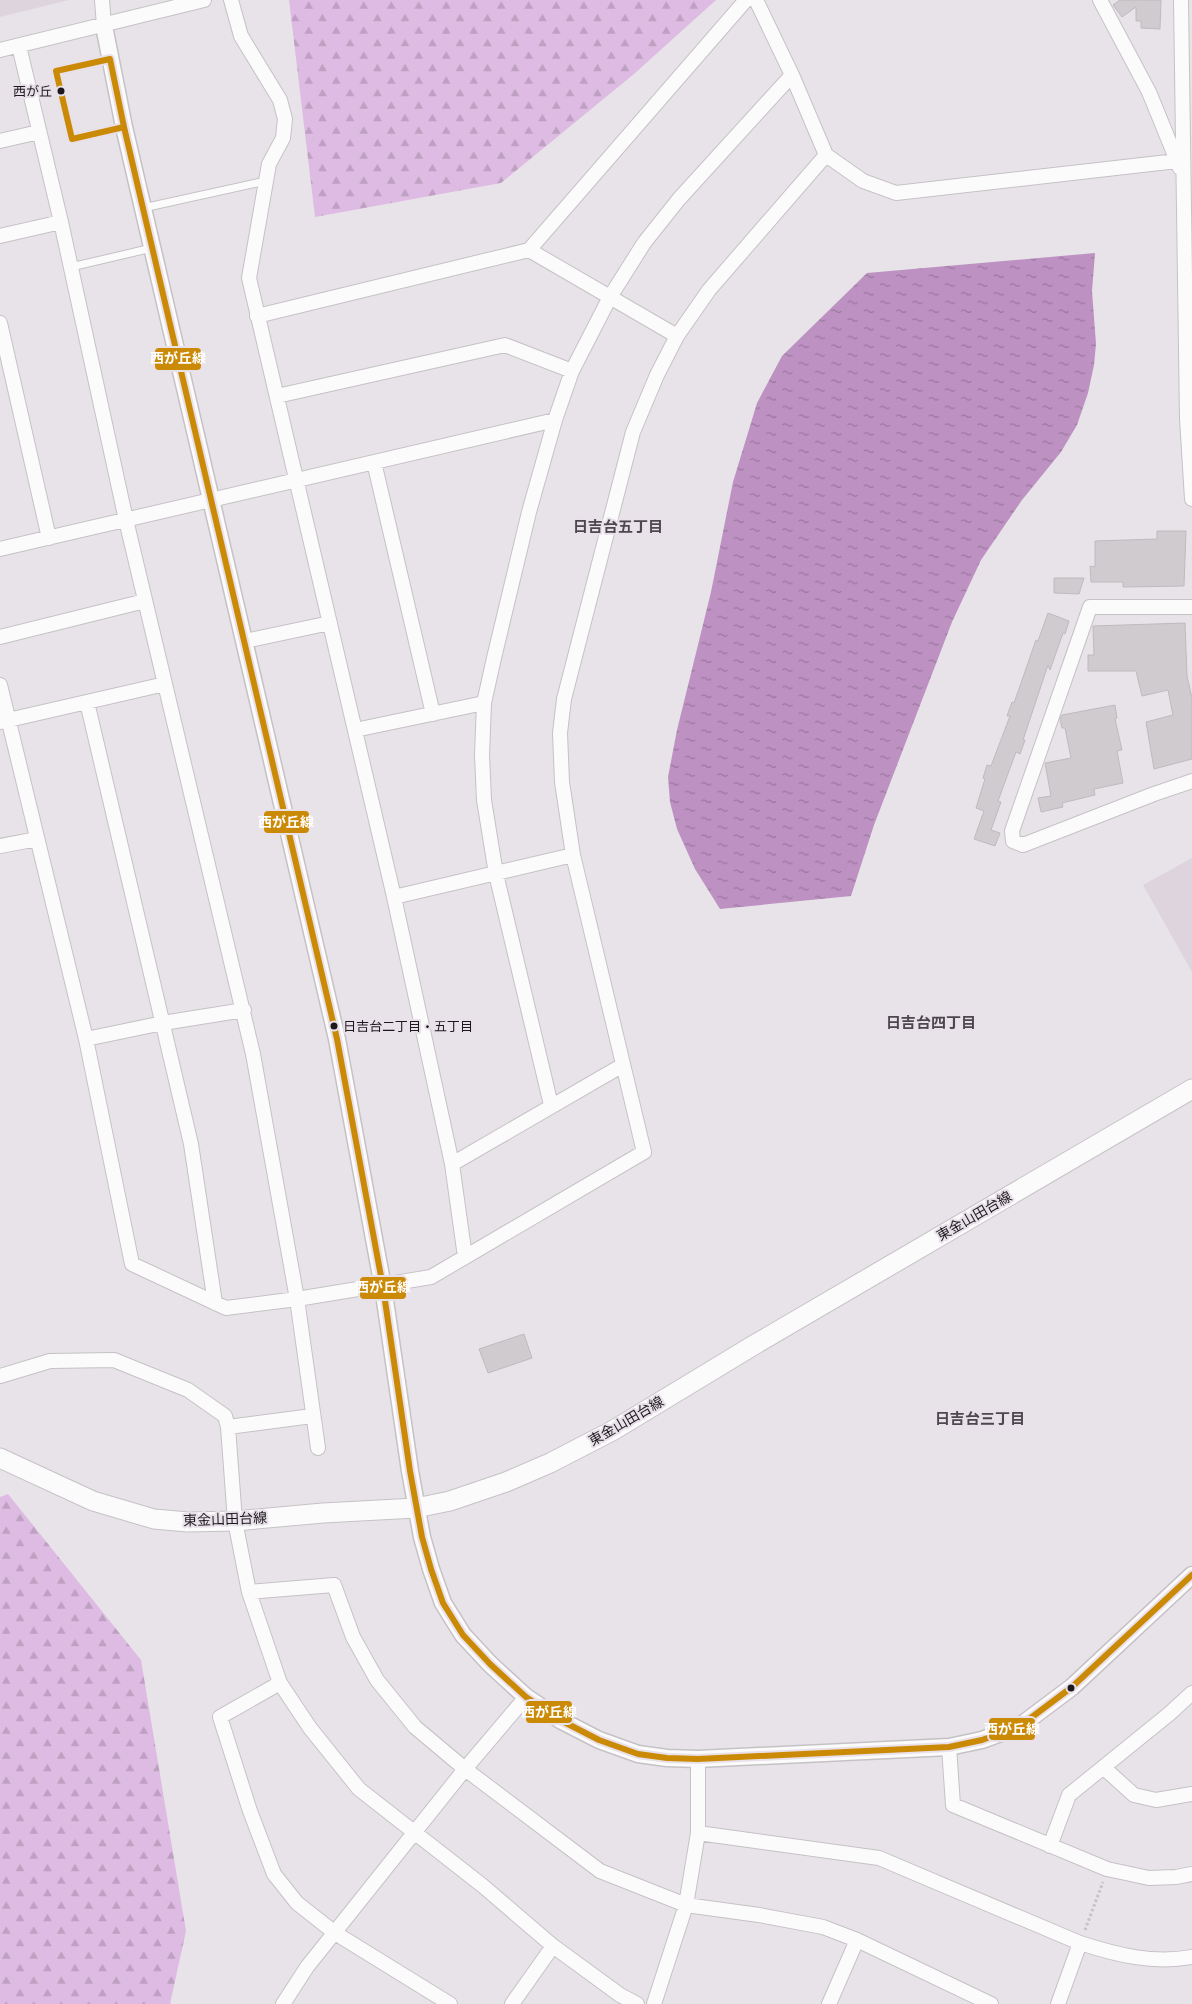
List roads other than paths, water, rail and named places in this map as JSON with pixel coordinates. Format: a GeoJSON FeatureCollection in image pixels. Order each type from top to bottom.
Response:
{"type":"FeatureCollection","features":[{"type":"Feature","properties":{"kind":"main road","name":"東金山田台線"},"geometry":{"type":"LineString","coordinates":[[0,1458],[93,1501],[154,1519],[188,1522],[235,1521],[323,1513],[416,1508],[450,1502],[506,1482],[550,1463],[612,1431],[754,1345],[1192,1089]]}},
{"type":"Feature","properties":{"kind":"street"},"geometry":{"type":"LineString","coordinates":[[102,0],[104,26],[124,127],[337,1038],[383,1287],[422,1537],[443,1603],[464,1635],[490,1664],[526,1697],[562,1721],[599,1740],[638,1754],[667,1758],[698,1759],[949,1747],[982,1740],[1020,1726],[1072,1687],[1192,1575]]}},
{"type":"Feature","properties":{"kind":"street"},"geometry":{"type":"LineString","coordinates":[[0,50],[204,0]]}},
{"type":"Feature","properties":{"kind":"street"},"geometry":{"type":"LineString","coordinates":[[231,0],[241,36],[280,100],[285,119],[283,138],[269,164],[250,278],[257,316],[394,897],[452,1164],[465,1257]]}},
{"type":"Feature","properties":{"kind":"street"},"geometry":{"type":"LineString","coordinates":[[257,316],[529,250],[746,0]]}},
{"type":"Feature","properties":{"kind":"street"},"geometry":{"type":"LineString","coordinates":[[756,0],[792,75],[826,155],[863,182],[896,193],[1177,161]]}},
{"type":"Feature","properties":{"kind":"street"},"geometry":{"type":"LineString","coordinates":[[1100,0],[1149,92],[1183,176],[1192,188]]}},
{"type":"Feature","properties":{"kind":"street"},"geometry":{"type":"LineString","coordinates":[[1181,0],[1187,418],[1192,499]]}},
{"type":"Feature","properties":{"kind":"street"},"geometry":{"type":"LineString","coordinates":[[20,46],[61,222],[126,520],[244,1010],[297,1299],[318,1448]]}},
{"type":"Feature","properties":{"kind":"street"},"geometry":{"type":"LineString","coordinates":[[551,1105],[496,874],[484,800],[482,755],[484,703],[528,512],[554,420],[572,371],[610,297],[644,243],[792,75]]}},
{"type":"Feature","properties":{"kind":"street"},"geometry":{"type":"LineString","coordinates":[[0,141],[39,132]]}},
{"type":"Feature","properties":{"kind":"street"},"geometry":{"type":"LineString","coordinates":[[0,685],[4,722],[37,839],[86,1039],[132,1264],[226,1308],[383,1287],[431,1278],[644,1152],[573,855],[562,782],[560,734],[564,699],[633,432],[657,375],[677,336],[709,290],[826,155]]}},
{"type":"Feature","properties":{"kind":"street"},"geometry":{"type":"LineString","coordinates":[[0,236],[61,222]]}},
{"type":"Feature","properties":{"kind":"street"},"geometry":{"type":"LineString","coordinates":[[529,250],[677,336]]}},
{"type":"Feature","properties":{"kind":"street"},"geometry":{"type":"LineString","coordinates":[[0,323],[49,538]]}},
{"type":"Feature","properties":{"kind":"street"},"geometry":{"type":"LineString","coordinates":[[277,396],[505,345],[572,371]]}},
{"type":"Feature","properties":{"kind":"street"},"geometry":{"type":"LineString","coordinates":[[0,549],[554,420]]}},
{"type":"Feature","properties":{"kind":"street"},"geometry":{"type":"LineString","coordinates":[[374,462],[433,714]]}},
{"type":"Feature","properties":{"kind":"street"},"geometry":{"type":"LineString","coordinates":[[0,637],[145,601]]}},
{"type":"Feature","properties":{"kind":"street"},"geometry":{"type":"LineString","coordinates":[[1192,607],[1090,606],[1012,830],[1013,841],[1023,845],[1192,781]]}},
{"type":"Feature","properties":{"kind":"street"},"geometry":{"type":"LineString","coordinates":[[244,641],[330,623]]}},
{"type":"Feature","properties":{"kind":"street"},"geometry":{"type":"LineString","coordinates":[[4,722],[165,684]]}},
{"type":"Feature","properties":{"kind":"street"},"geometry":{"type":"LineString","coordinates":[[87,702],[191,1144],[215,1303]]}},
{"type":"Feature","properties":{"kind":"street"},"geometry":{"type":"LineString","coordinates":[[356,730],[484,703]]}},
{"type":"Feature","properties":{"kind":"street"},"geometry":{"type":"LineString","coordinates":[[0,846],[37,839]]}},
{"type":"Feature","properties":{"kind":"street"},"geometry":{"type":"LineString","coordinates":[[394,897],[573,855]]}},
{"type":"Feature","properties":{"kind":"street"},"geometry":{"type":"LineString","coordinates":[[86,1039],[163,1023],[244,1010]]}},
{"type":"Feature","properties":{"kind":"street"},"geometry":{"type":"LineString","coordinates":[[452,1164],[623,1064]]}},
{"type":"Feature","properties":{"kind":"street"},"geometry":{"type":"LineString","coordinates":[[0,1376],[50,1361],[114,1360],[188,1390],[225,1416],[228,1427],[235,1521],[249,1592],[280,1683],[310,1728],[359,1789],[483,1886],[552,1946],[620,1995],[637,2004]]}},
{"type":"Feature","properties":{"kind":"street"},"geometry":{"type":"LineString","coordinates":[[228,1427],[312,1416]]}},
{"type":"Feature","properties":{"kind":"street"},"geometry":{"type":"LineString","coordinates":[[249,1592],[334,1585],[353,1637],[377,1680],[415,1727],[465,1769],[600,1871],[686,1905],[760,1915],[822,1927],[857,1940],[991,2004]]}},
{"type":"Feature","properties":{"kind":"street"},"geometry":{"type":"LineString","coordinates":[[280,1683],[220,1717],[250,1811],[274,1874],[297,1903],[335,1933],[450,2004]]}},
{"type":"Feature","properties":{"kind":"street"},"geometry":{"type":"LineString","coordinates":[[1050,1846],[1069,1795],[1192,1694]]}},
{"type":"Feature","properties":{"kind":"street"},"geometry":{"type":"LineString","coordinates":[[283,2004],[307,1967],[465,1769],[526,1697]]}},
{"type":"Feature","properties":{"kind":"street"},"geometry":{"type":"LineString","coordinates":[[949,1747],[953,1804],[1108,1869],[1149,1878],[1176,1877],[1192,1874]]}},
{"type":"Feature","properties":{"kind":"street"},"geometry":{"type":"LineString","coordinates":[[654,2004],[686,1905],[698,1833],[698,1759]]}},
{"type":"Feature","properties":{"kind":"street"},"geometry":{"type":"LineString","coordinates":[[1104,1768],[1134,1795],[1156,1800],[1192,1794]]}},
{"type":"Feature","properties":{"kind":"street"},"geometry":{"type":"LineString","coordinates":[[698,1833],[880,1858],[1080,1942],[1114,1954],[1144,1959],[1175,1960],[1192,1957]]}},
{"type":"Feature","properties":{"kind":"street"},"geometry":{"type":"LineString","coordinates":[[829,2004],[857,1940]]}},
{"type":"Feature","properties":{"kind":"street"},"geometry":{"type":"LineString","coordinates":[[1058,2004],[1080,1942]]}},
{"type":"Feature","properties":{"kind":"street"},"geometry":{"type":"LineString","coordinates":[[512,2004],[552,1946]]}},
{"type":"Feature","properties":{"kind":"lane"},"geometry":{"type":"LineString","coordinates":[[110,59],[56,71],[72,139],[124,127]]}},
{"type":"Feature","properties":{"kind":"lane"},"geometry":{"type":"LineString","coordinates":[[143,208],[266,181]]}},
{"type":"Feature","properties":{"kind":"lane"},"geometry":{"type":"LineString","coordinates":[[71,268],[152,248]]}},
{"type":"Feature","properties":{"kind":"water"},"geometry":{"type":"Polygon","coordinates":[[[1095,253],[1092,291],[1096,344],[1094,365],[1088,393],[1077,425],[1061,452],[1022,500],[981,560],[952,622],[874,825],[851,896],[720,909],[695,869],[677,829],[670,802],[668,777],[677,730],[711,592],[733,482],[757,403],[782,356],[867,273],[1095,253]]]}},
{"type":"Feature","properties":{"kind":"place","name":"西が丘"},"geometry":{"type":"Point","coordinates":[61,91]}},
{"type":"Feature","properties":{"kind":"place","name":"日吉台二丁目・五丁目"},"geometry":{"type":"Point","coordinates":[334,1026]}},
{"type":"Feature","properties":{"kind":"district","name":"日吉台五丁目"},"geometry":{"type":"Point","coordinates":[618,527]}},
{"type":"Feature","properties":{"kind":"district","name":"日吉台四丁目"},"geometry":{"type":"Point","coordinates":[931,1023]}},
{"type":"Feature","properties":{"kind":"district","name":"日吉台三丁目"},"geometry":{"type":"Point","coordinates":[980,1419]}}]}
